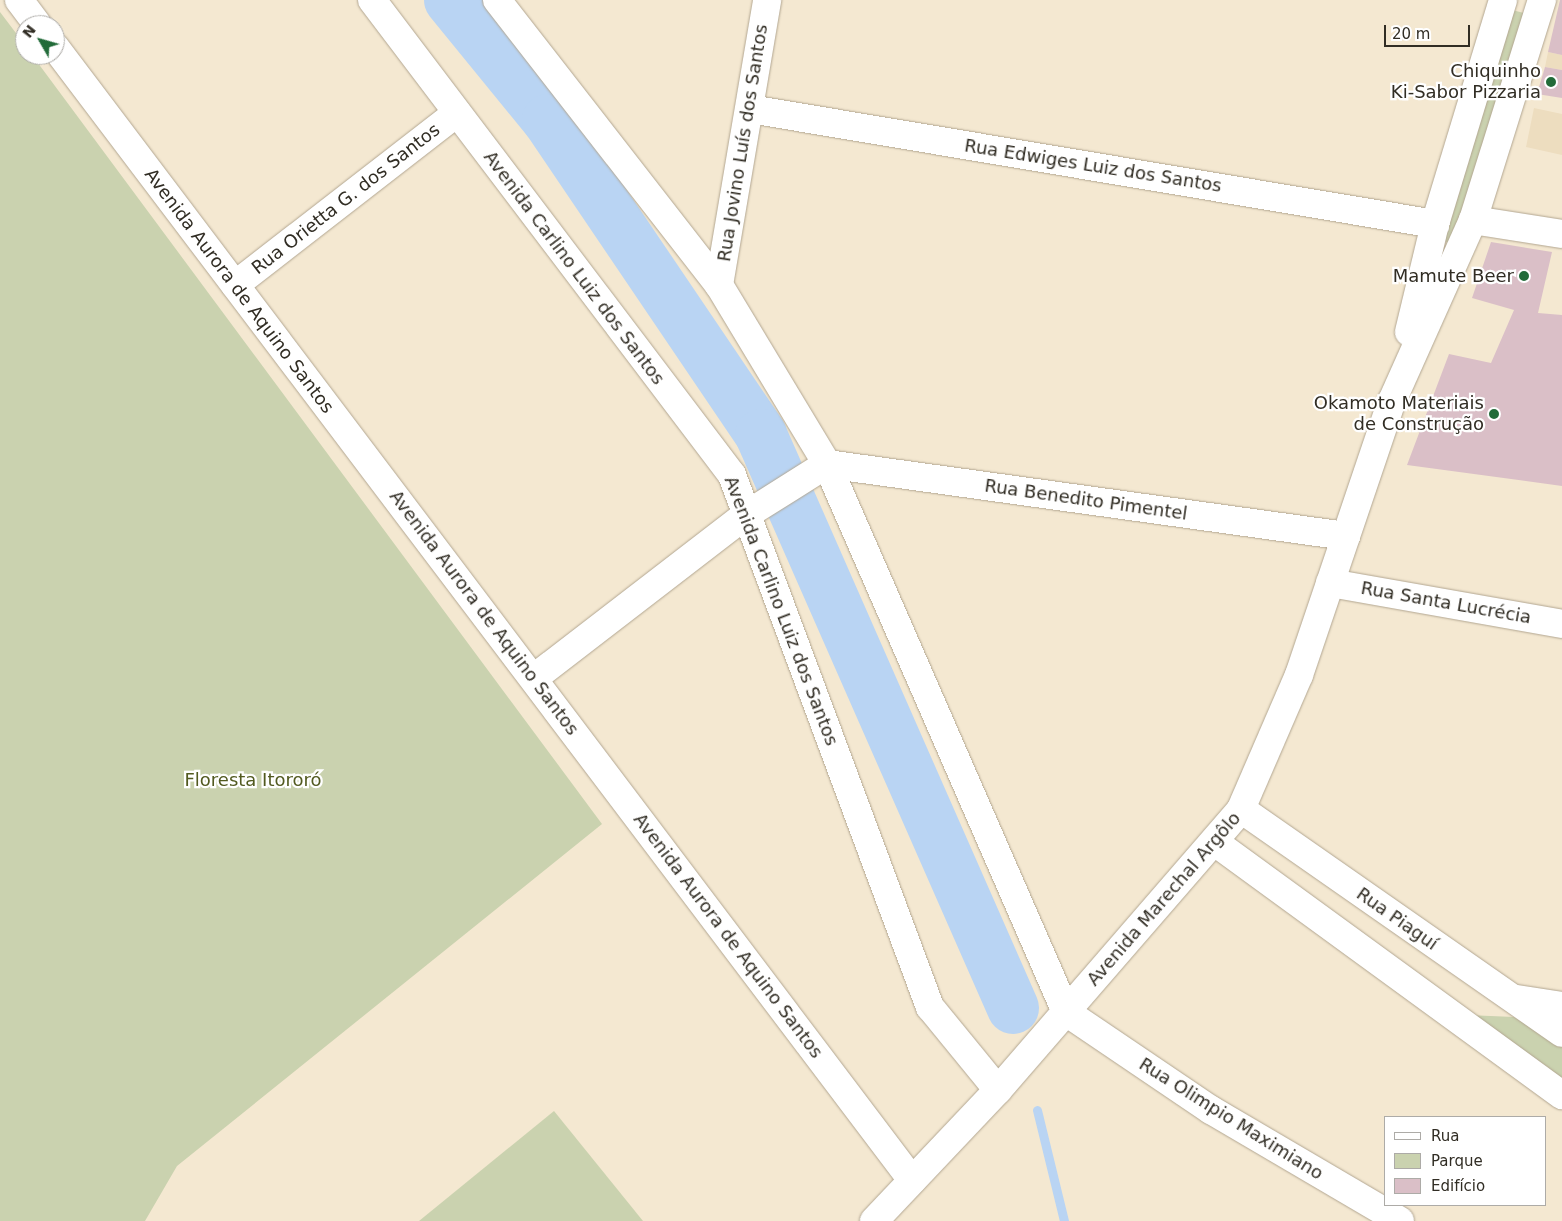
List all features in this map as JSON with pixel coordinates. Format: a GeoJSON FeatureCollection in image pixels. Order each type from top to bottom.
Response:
{"type":"FeatureCollection","features":[{"type":"Feature","properties":{"kind":"street"},"geometry":{"type":"LineString","coordinates":[[19,0],[30,15]]}},
{"type":"Feature","properties":{"kind":"street","name":"Avenida Carlino Luiz dos Santos"},"geometry":{"type":"LineString","coordinates":[[372,0],[732,475],[752,511],[930,1007],[998,1090]]}},
{"type":"Feature","properties":{"kind":"street"},"geometry":{"type":"LineString","coordinates":[[497,0],[720,285],[817,470],[1066,1012]]}},
{"type":"Feature","properties":{"kind":"street","name":"Rua Jovino Luís dos Santos"},"geometry":{"type":"LineString","coordinates":[[720,285],[767,0]]}},
{"type":"Feature","properties":{"kind":"street","name":"Avenida Marechal Argôlo"},"geometry":{"type":"LineString","coordinates":[[874,1221],[998,1090],[1216,843],[1241,810],[1298,675],[1392,401],[1436,224],[1503,0]]}},
{"type":"Feature","properties":{"kind":"street","name":"Avenida Marechal Argôlo"},"geometry":{"type":"LineString","coordinates":[[1392,401],[1473,220],[1542,0]]}},
{"type":"Feature","properties":{"kind":"street","name":"Avenida Aurora de Aquino Santos"},"geometry":{"type":"LineString","coordinates":[[65,60],[912,1180]]}},
{"type":"Feature","properties":{"kind":"street","name":"Rua Edwiges Luiz dos Santos"},"geometry":{"type":"LineString","coordinates":[[750,109],[1436,224]]}},
{"type":"Feature","properties":{"kind":"street","name":"Rua Orietta G. dos Santos"},"geometry":{"type":"LineString","coordinates":[[235,285],[457,113]]}},
{"type":"Feature","properties":{"kind":"street"},"geometry":{"type":"LineString","coordinates":[[1473,220],[1562,234]]}},
{"type":"Feature","properties":{"kind":"street"},"geometry":{"type":"LineString","coordinates":[[534,678],[752,511],[817,470]]}},
{"type":"Feature","properties":{"kind":"street","name":"Rua Benedito Pimentel"},"geometry":{"type":"LineString","coordinates":[[817,470],[1346,536]]}},
{"type":"Feature","properties":{"kind":"street","name":"Rua Santa Lucrécia"},"geometry":{"type":"LineString","coordinates":[[1330,583],[1562,624]]}},
{"type":"Feature","properties":{"kind":"street","name":"Rua Piaguí"},"geometry":{"type":"LineString","coordinates":[[1241,810],[1508,997],[1562,1006]]}},
{"type":"Feature","properties":{"kind":"street"},"geometry":{"type":"LineString","coordinates":[[1216,843],[1562,1095]]}},
{"type":"Feature","properties":{"kind":"street"},"geometry":{"type":"LineString","coordinates":[[1508,997],[1562,1033]]}},
{"type":"Feature","properties":{"kind":"street","name":"Rua Olimpio Maximiano"},"geometry":{"type":"LineString","coordinates":[[1066,1012],[1211,1110],[1400,1221]]}},
{"type":"Feature","properties":{"kind":"shaded area"},"geometry":{"type":"Polygon","coordinates":[[[1548,52],[1562,55],[1562,70],[1545,67],[1548,52]]]}},
{"type":"Feature","properties":{"kind":"shaded area"},"geometry":{"type":"Polygon","coordinates":[[[1534,108],[1562,114],[1562,155],[1526,147],[1534,108]]]}},
{"type":"Feature","properties":{"kind":"green space"},"geometry":{"type":"Polygon","coordinates":[[[1512,10],[1524,13],[1452,244],[1442,240],[1512,10]]]}},
{"type":"Feature","properties":{"kind":"green space","name":"Floresta Itororó"},"geometry":{"type":"Polygon","coordinates":[[[0,12],[15,32],[15,65],[39,65],[602,824],[177,1166],[145,1221],[0,1221],[0,12]]]}},
{"type":"Feature","properties":{"kind":"green space"},"geometry":{"type":"Polygon","coordinates":[[[1467,1015],[1514,1017],[1562,1046],[1562,1088],[1467,1015]]]}},
{"type":"Feature","properties":{"kind":"green space"},"geometry":{"type":"Polygon","coordinates":[[[554,1111],[643,1221],[419,1221],[554,1111]]]}},
{"type":"Feature","properties":{"kind":"building"},"geometry":{"type":"Polygon","coordinates":[[[1560,0],[1562,0],[1562,55],[1548,52],[1560,0]]]}},
{"type":"Feature","properties":{"kind":"building","name":"Chiquinho Ki-Sabor Pizzaria"},"geometry":{"type":"Polygon","coordinates":[[[1545,67],[1562,70],[1562,98],[1537,94],[1545,67]]]}},
{"type":"Feature","properties":{"kind":"building","name":"Okamoto Materiais de Construção"},"geometry":{"type":"Polygon","coordinates":[[[1491,242],[1552,252],[1538,313],[1562,315],[1562,486],[1407,465],[1449,354],[1491,363],[1514,310],[1472,298],[1491,242]]]}},
{"type":"Feature","properties":{"kind":"waterway"},"geometry":{"type":"LineString","coordinates":[[450,0],[548,120],[761,435],[1013,1008]]}},
{"type":"Feature","properties":{"kind":"waterway"},"geometry":{"type":"LineString","coordinates":[[1037,1110],[1064,1221]]}},
{"type":"Feature","properties":{"kind":"place","name":"Chiquinho Ki-Sabor Pizzaria"},"geometry":{"type":"Point","coordinates":[1551,82]}},
{"type":"Feature","properties":{"kind":"place","name":"Mamute Beer"},"geometry":{"type":"Point","coordinates":[1524,276]}},
{"type":"Feature","properties":{"kind":"place","name":"Okamoto Materiais de Construção"},"geometry":{"type":"Point","coordinates":[1494,414]}}]}
